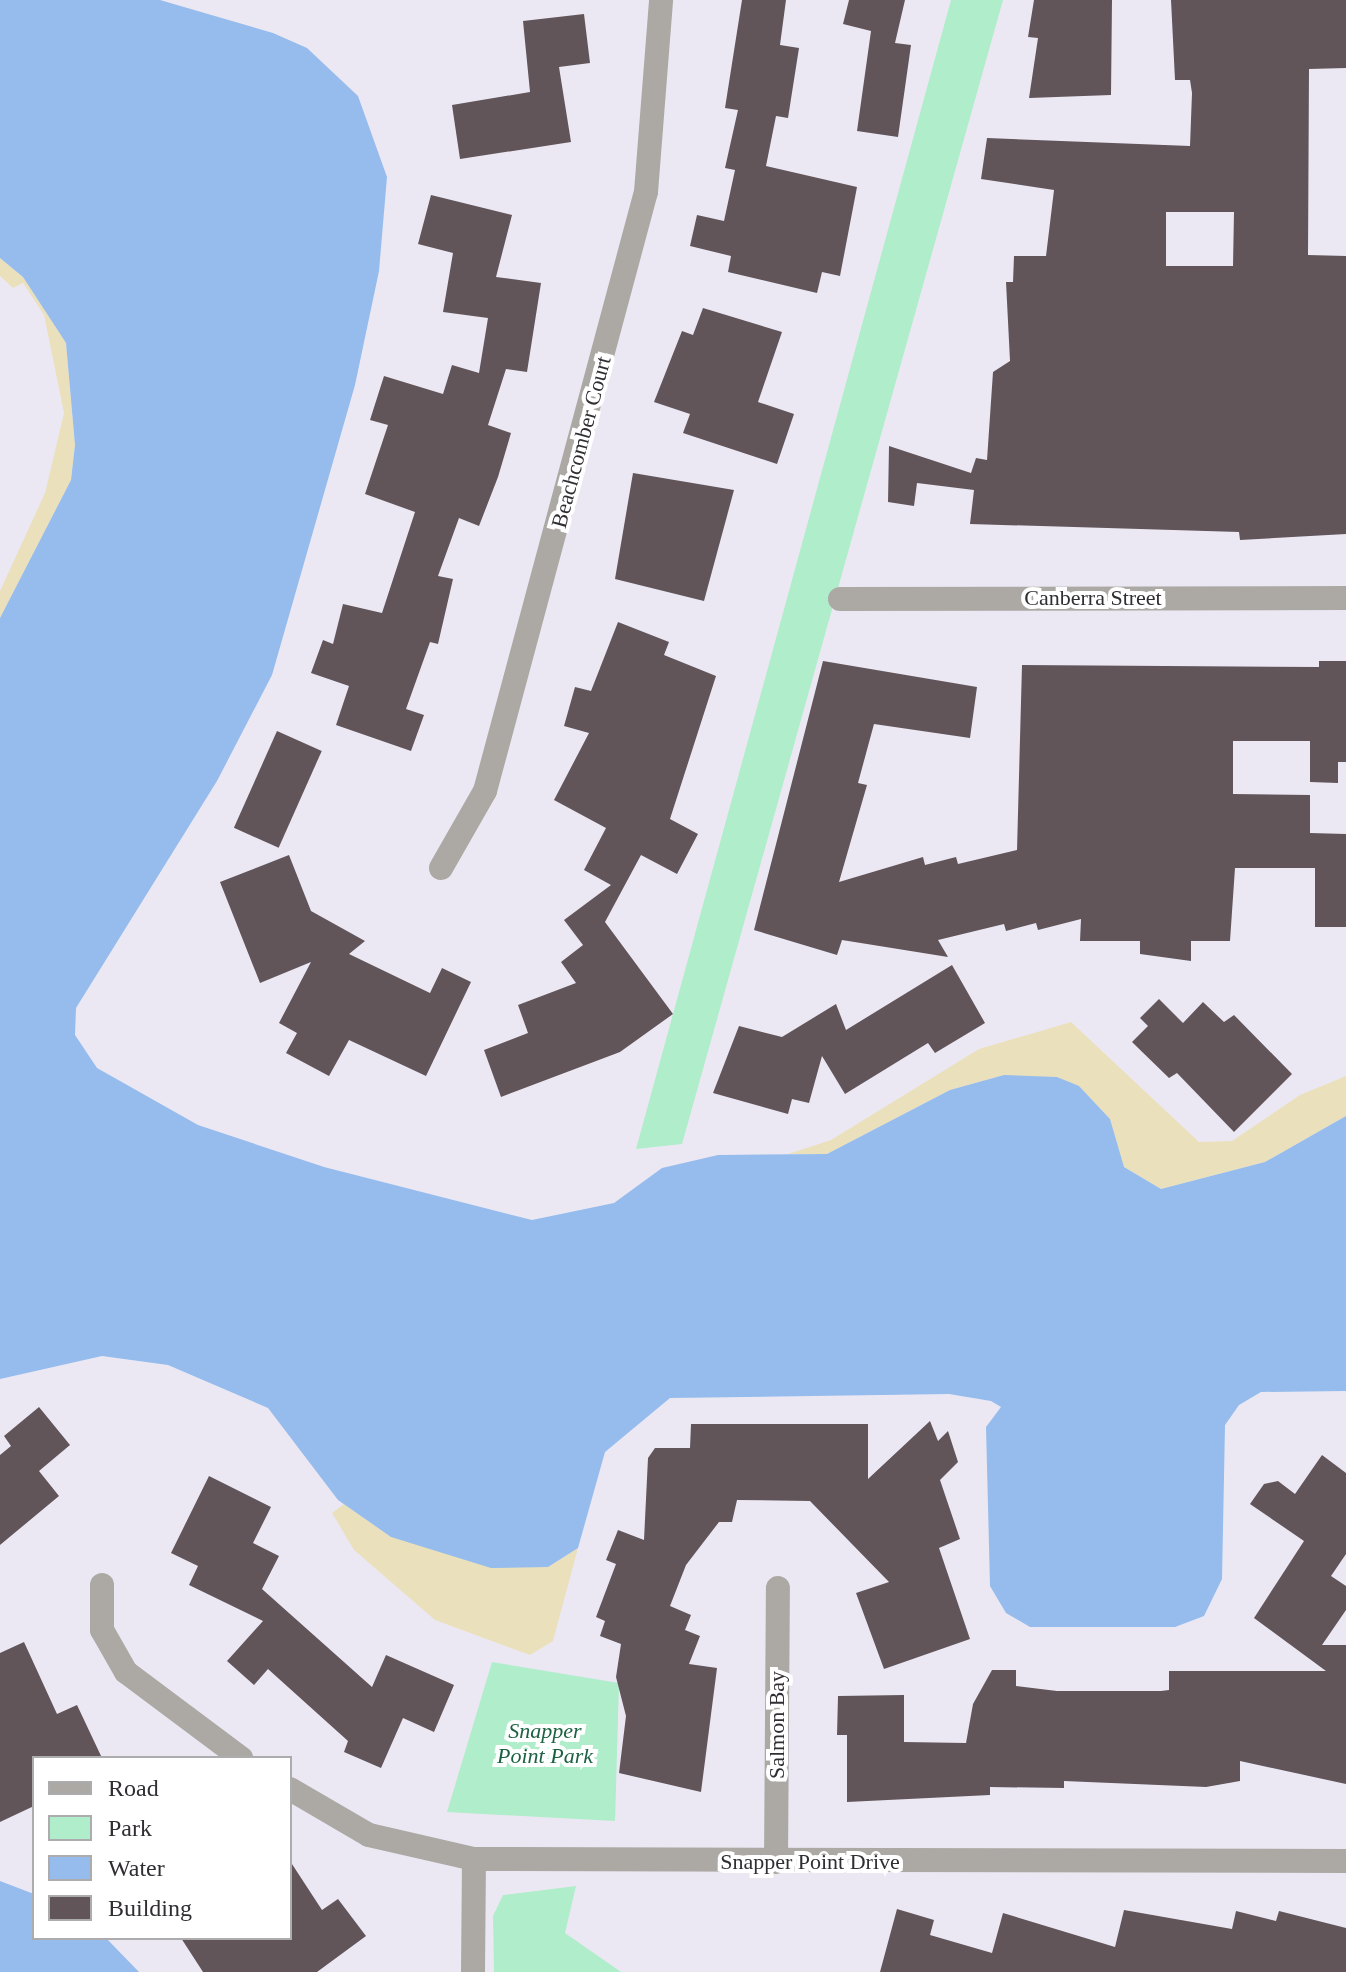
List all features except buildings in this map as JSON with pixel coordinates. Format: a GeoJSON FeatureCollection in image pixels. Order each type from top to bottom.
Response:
{"type":"FeatureCollection","features":[{"type":"Feature","properties":{"kind":"street","name":"Beachcomber Court"},"geometry":{"type":"LineString","coordinates":[[441,868],[485,791],[638,222],[661,0]]}},
{"type":"Feature","properties":{"kind":"street","name":"Canberra Street"},"geometry":{"type":"LineString","coordinates":[[840,599],[1346,598]]}},
{"type":"Feature","properties":{"kind":"street"},"geometry":{"type":"LineString","coordinates":[[102,1585],[102,1630],[126,1672],[238,1756]]}},
{"type":"Feature","properties":{"kind":"street","name":"Salmon Bay"},"geometry":{"type":"LineString","coordinates":[[776,1862],[778,1588]]}},
{"type":"Feature","properties":{"kind":"street","name":"Snapper Point Drive"},"geometry":{"type":"LineString","coordinates":[[292,1790],[369,1835],[474,1859],[1346,1861]]}},
{"type":"Feature","properties":{"kind":"street"},"geometry":{"type":"LineString","coordinates":[[473,1972],[474,1859]]}},
{"type":"Feature","properties":{"kind":"green space"},"geometry":{"type":"Polygon","coordinates":[[[951,0],[1003,0],[682,1144],[636,1149],[951,0]]]}},
{"type":"Feature","properties":{"kind":"green space","name":"Snapper Point Park"},"geometry":{"type":"Polygon","coordinates":[[[492,1662],[619,1683],[615,1821],[447,1812],[492,1662]]]}},
{"type":"Feature","properties":{"kind":"green space"},"geometry":{"type":"Polygon","coordinates":[[[576,1886],[565,1933],[621,1972],[494,1972],[493,1916],[503,1895],[576,1886]]]}},
{"type":"Feature","properties":{"kind":"sand"},"geometry":{"type":"Polygon","coordinates":[[[0,258],[23,277],[66,343],[75,445],[71,480],[0,618],[0,591],[45,493],[64,413],[44,315],[23,283],[13,288],[0,276],[0,258]]]}},
{"type":"Feature","properties":{"kind":"sand"},"geometry":{"type":"Polygon","coordinates":[[[1071,1022],[1199,1142],[1232,1141],[1300,1095],[1346,1076],[1346,1116],[1265,1162],[1161,1189],[1124,1167],[1114,1153],[1110,1119],[1079,1086],[1004,1075],[950,1090],[827,1154],[788,1154],[831,1140],[979,1049],[1071,1022]]]}},
{"type":"Feature","properties":{"kind":"sand"},"geometry":{"type":"Polygon","coordinates":[[[344,1504],[391,1537],[548,1567],[578,1548],[553,1641],[530,1655],[435,1620],[354,1550],[332,1513],[344,1504]]]}},
{"type":"Feature","properties":{"kind":"water"},"geometry":{"type":"Polygon","coordinates":[[[0,0],[160,0],[273,33],[307,48],[358,96],[387,177],[379,271],[355,385],[272,675],[217,781],[76,1008],[75,1035],[97,1068],[198,1125],[324,1167],[532,1220],[614,1203],[662,1168],[718,1155],[827,1154],[950,1090],[1004,1075],[1057,1077],[1079,1086],[1110,1119],[1124,1167],[1161,1189],[1265,1162],[1346,1116],[1346,1391],[1261,1392],[1239,1405],[1225,1425],[1222,1579],[1204,1616],[1175,1627],[1030,1627],[1006,1613],[990,1586],[986,1427],[1001,1407],[991,1401],[949,1394],[670,1398],[605,1452],[578,1548],[548,1567],[491,1568],[391,1537],[338,1500],[268,1408],[168,1365],[102,1356],[0,1379],[0,618],[71,480],[75,445],[66,343],[23,277],[0,258],[0,0]]]}},
{"type":"Feature","properties":{"kind":"water"},"geometry":{"type":"Polygon","coordinates":[[[0,1881],[32,1893],[32,1940],[108,1940],[139,1972],[0,1972],[0,1881]]]}}]}
